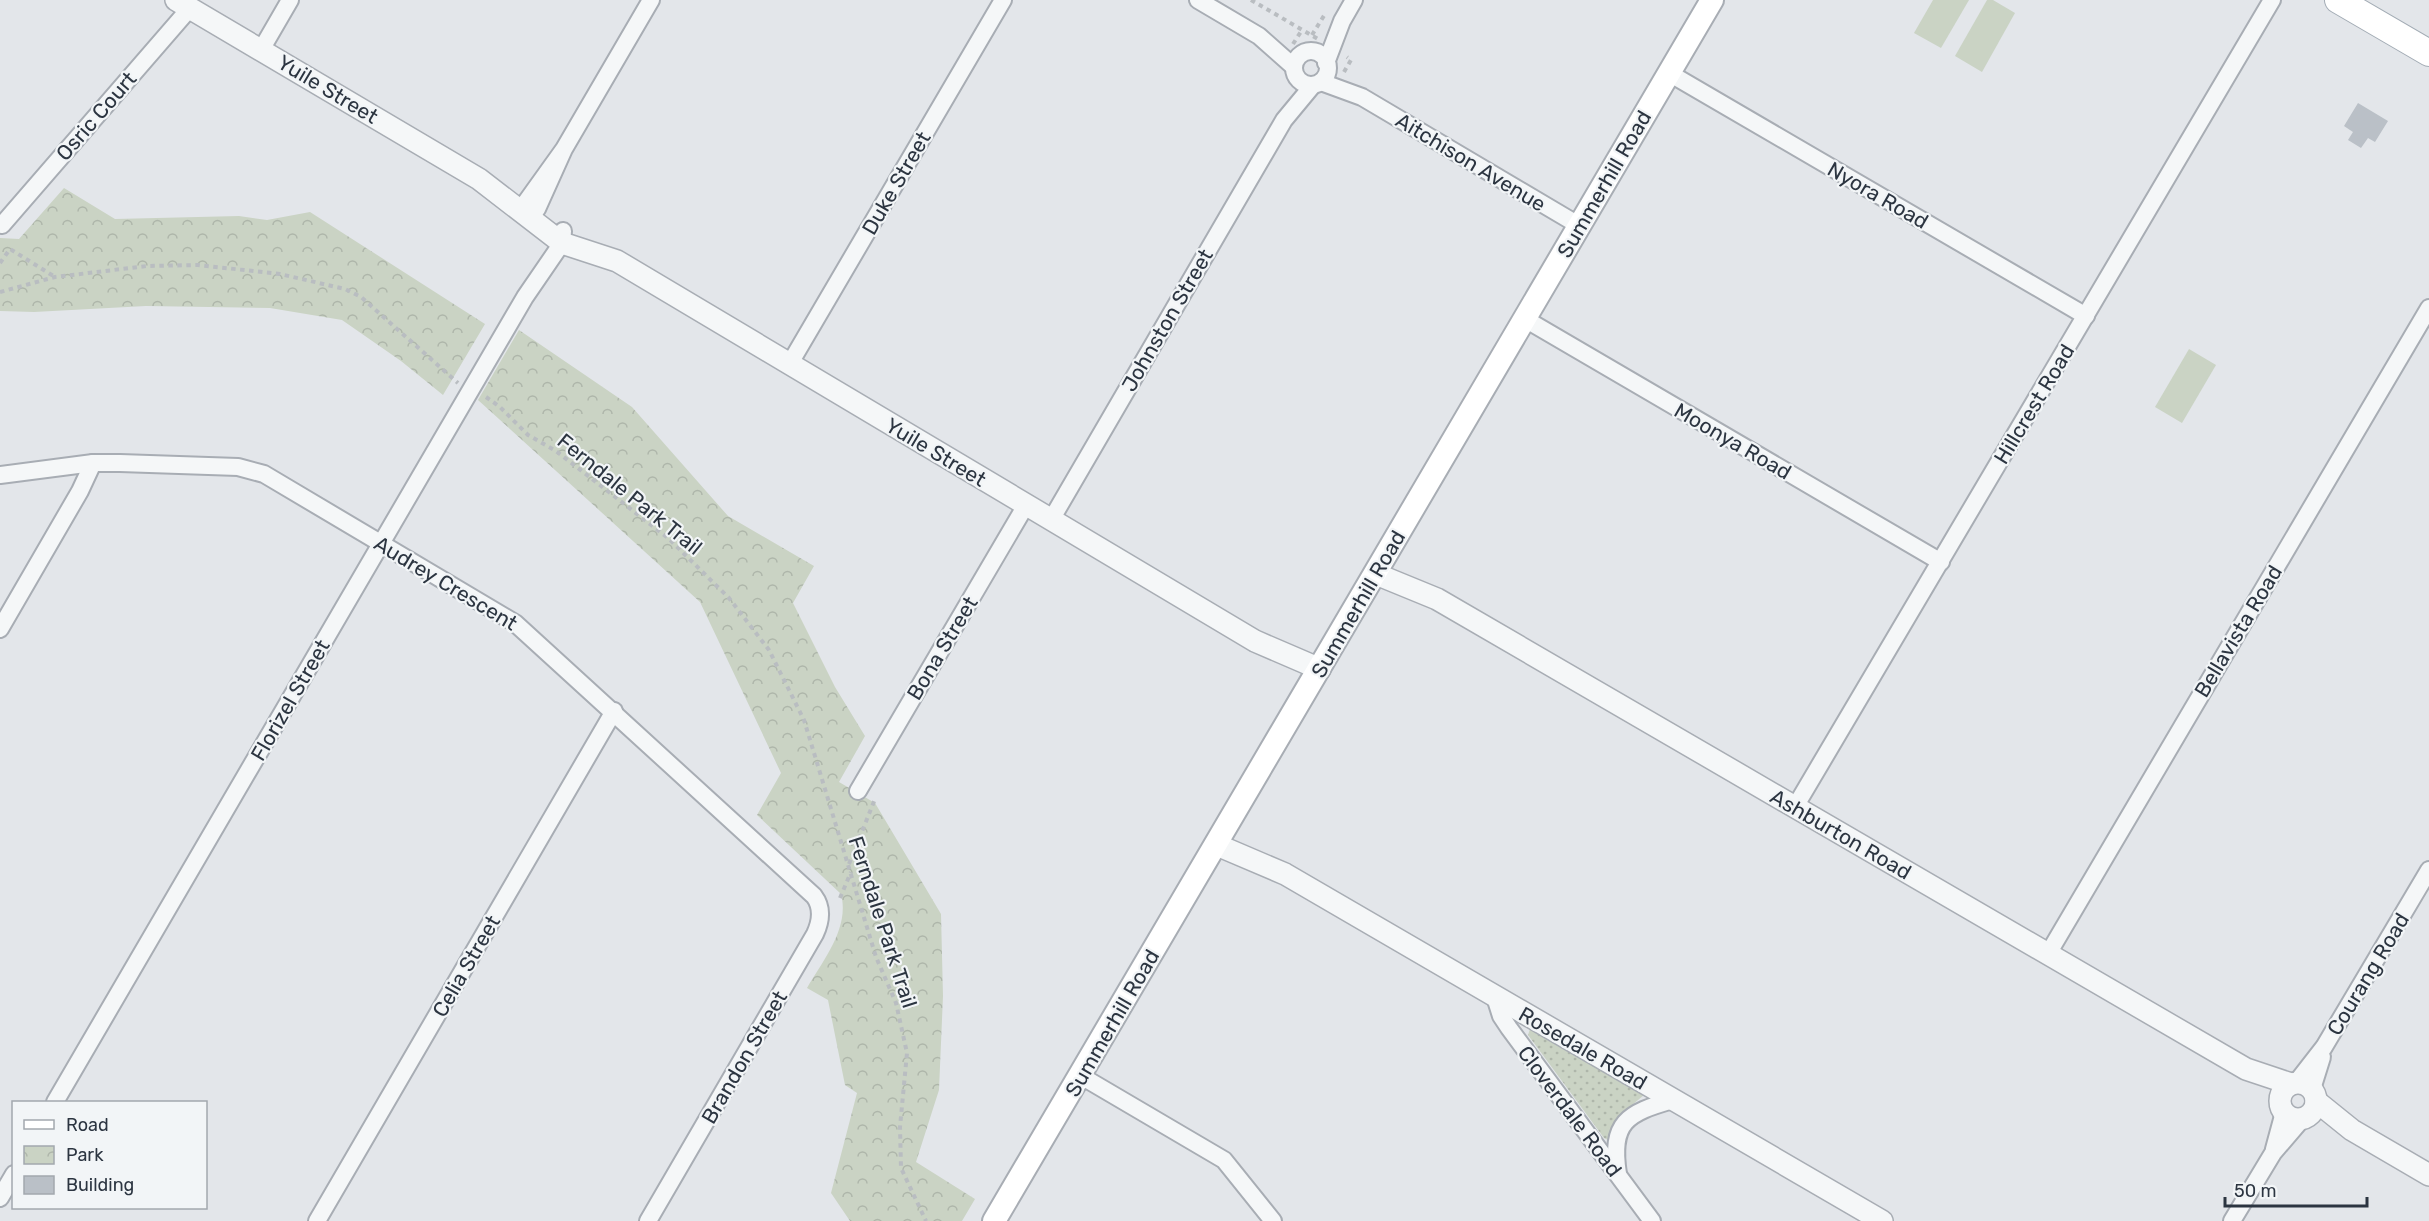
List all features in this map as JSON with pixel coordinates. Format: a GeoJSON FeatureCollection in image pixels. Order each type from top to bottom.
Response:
{"type":"FeatureCollection","features":[{"type":"Feature","properties":{"kind":"main road","name":"Summerhill Road"},"geometry":{"type":"LineString","coordinates":[[999,1216],[1713,0]]}},
{"type":"Feature","properties":{"kind":"main road"},"geometry":{"type":"LineString","coordinates":[[2338,0],[2429,53]]}},
{"type":"Feature","properties":{"kind":"street"},"geometry":{"type":"LineString","coordinates":[[261,50],[290,0]]}},
{"type":"Feature","properties":{"kind":"street"},"geometry":{"type":"LineString","coordinates":[[530,208],[651,0]]}},
{"type":"Feature","properties":{"kind":"street","name":"Duke Street"},"geometry":{"type":"LineString","coordinates":[[789,365],[1003,0]]}},
{"type":"Feature","properties":{"kind":"street","name":"Aitchison Avenue"},"geometry":{"type":"LineString","coordinates":[[1198,0],[1580,226]]}},
{"type":"Feature","properties":{"kind":"street","name":"Johnston Street"},"geometry":{"type":"LineString","coordinates":[[1051,520],[1354,0]]}},
{"type":"Feature","properties":{"kind":"street","name":"Hillcrest Road"},"geometry":{"type":"LineString","coordinates":[[1796,807],[2272,0]]}},
{"type":"Feature","properties":{"kind":"street","name":"Yuile Street"},"geometry":{"type":"LineString","coordinates":[[183,4],[479,179],[506,189],[530,208],[559,237],[592,242],[617,261],[789,365],[1315,677]]}},
{"type":"Feature","properties":{"kind":"street","name":"Osric Court"},"geometry":{"type":"LineString","coordinates":[[2,225],[183,4]]}},
{"type":"Feature","properties":{"kind":"street","name":"Nyora Road"},"geometry":{"type":"LineString","coordinates":[[1669,74],[2086,316]]}},
{"type":"Feature","properties":{"kind":"street","name":"Florizel Street"},"geometry":{"type":"LineString","coordinates":[[56,1101],[559,237]]}},
{"type":"Feature","properties":{"kind":"street","name":"Bellavista Road"},"geometry":{"type":"LineString","coordinates":[[2048,954],[2429,308]]}},
{"type":"Feature","properties":{"kind":"street","name":"Moonya Road"},"geometry":{"type":"LineString","coordinates":[[1525,319],[1941,562]]}},
{"type":"Feature","properties":{"kind":"street"},"geometry":{"type":"LineString","coordinates":[[0,629],[80,491],[93,463]]}},
{"type":"Feature","properties":{"kind":"street","name":"Audrey Crescent"},"geometry":{"type":"LineString","coordinates":[[0,475],[93,463],[238,467],[255,470],[510,619],[810,891]]}},
{"type":"Feature","properties":{"kind":"street","name":"Bona Street"},"geometry":{"type":"LineString","coordinates":[[858,791],[1026,505]]}},
{"type":"Feature","properties":{"kind":"street","name":"Ashburton Road"},"geometry":{"type":"LineString","coordinates":[[1381,566],[2429,1175]]}},
{"type":"Feature","properties":{"kind":"street","name":"Celia Street"},"geometry":{"type":"LineString","coordinates":[[317,1221],[614,711]]}},
{"type":"Feature","properties":{"kind":"street","name":"Rosedale Road"},"geometry":{"type":"LineString","coordinates":[[1221,837],[1882,1221]]}},
{"type":"Feature","properties":{"kind":"street","name":"Courang Road"},"geometry":{"type":"LineString","coordinates":[[2232,1221],[2272,1153],[2324,1047],[2429,870]]}},
{"type":"Feature","properties":{"kind":"street","name":"Brandon Street"},"geometry":{"type":"LineString","coordinates":[[648,1221],[819,926],[820,909],[810,891]]}},
{"type":"Feature","properties":{"kind":"street","name":"Cloverdale Road"},"geometry":{"type":"LineString","coordinates":[[1495,997],[1505,1022],[1652,1221]]}},
{"type":"Feature","properties":{"kind":"street"},"geometry":{"type":"LineString","coordinates":[[1081,1076],[1224,1160],[1273,1221]]}},
{"type":"Feature","properties":{"kind":"street"},"geometry":{"type":"LineString","coordinates":[[1618,1175],[1614,1153],[1626,1120],[1636,1112],[1673,1100]]}},
{"type":"Feature","properties":{"kind":"street"},"geometry":{"type":"LineString","coordinates":[[0,1198],[12,1177]]}},
{"type":"Feature","properties":{"kind":"path"},"geometry":{"type":"LineString","coordinates":[[1251,0],[1312,35],[1327,9]]}},
{"type":"Feature","properties":{"kind":"path"},"geometry":{"type":"LineString","coordinates":[[0,263],[10,247],[55,277]]}},
{"type":"Feature","properties":{"kind":"path","name":"Ferndale Park Trail"},"geometry":{"type":"LineString","coordinates":[[0,292],[55,277],[147,266],[198,265],[280,274],[345,289],[361,297],[455,381],[500,407],[528,435],[556,451],[668,538],[729,598],[769,650],[804,720],[876,957],[896,1003],[905,1042],[907,1065],[900,1127],[900,1168],[926,1221]]}},
{"type":"Feature","properties":{"kind":"path"},"geometry":{"type":"LineString","coordinates":[[849,865],[875,798]]}},
{"type":"Feature","properties":{"kind":"path"},"geometry":{"type":"LineString","coordinates":[[840,898],[851,871]]}},
{"type":"Feature","properties":{"kind":"green space"},"geometry":{"type":"Polygon","coordinates":[[[1933,0],[1969,0],[1941,48],[1914,33],[1933,0]]]}},
{"type":"Feature","properties":{"kind":"green space"},"geometry":{"type":"Polygon","coordinates":[[[1987,0],[1993,0],[2015,13],[1982,72],[1955,56],[1987,0]]]}},
{"type":"Feature","properties":{"kind":"green space"},"geometry":{"type":"Polygon","coordinates":[[[64,188],[115,219],[239,216],[267,220],[310,212],[485,324],[443,395],[401,361],[342,320],[270,308],[146,306],[34,312],[0,311],[0,238],[19,239],[64,188]]]}},
{"type":"Feature","properties":{"kind":"green space"},"geometry":{"type":"Polygon","coordinates":[[[519,330],[632,407],[728,516],[814,566],[793,603],[835,687],[865,736],[839,782],[875,803],[941,914],[943,996],[939,1090],[916,1162],[975,1199],[962,1221],[850,1221],[831,1193],[857,1093],[845,1085],[828,1000],[807,988],[827,955],[838,931],[843,907],[841,894],[757,815],[781,773],[700,602],[478,400],[519,330]]]}},
{"type":"Feature","properties":{"kind":"green space"},"geometry":{"type":"Polygon","coordinates":[[[2189,349],[2216,365],[2182,423],[2155,407],[2189,349]]]}},
{"type":"Feature","properties":{"kind":"green space"},"geometry":{"type":"Polygon","coordinates":[[[1530,1029],[1644,1095],[1619,1116],[1608,1140],[1604,1138],[1528,1035],[1530,1029]]]}},
{"type":"Feature","properties":{"kind":"building"},"geometry":{"type":"Polygon","coordinates":[[[2358,103],[2388,121],[2375,142],[2368,138],[2361,148],[2348,140],[2353,132],[2344,126],[2358,103]]]}}]}
